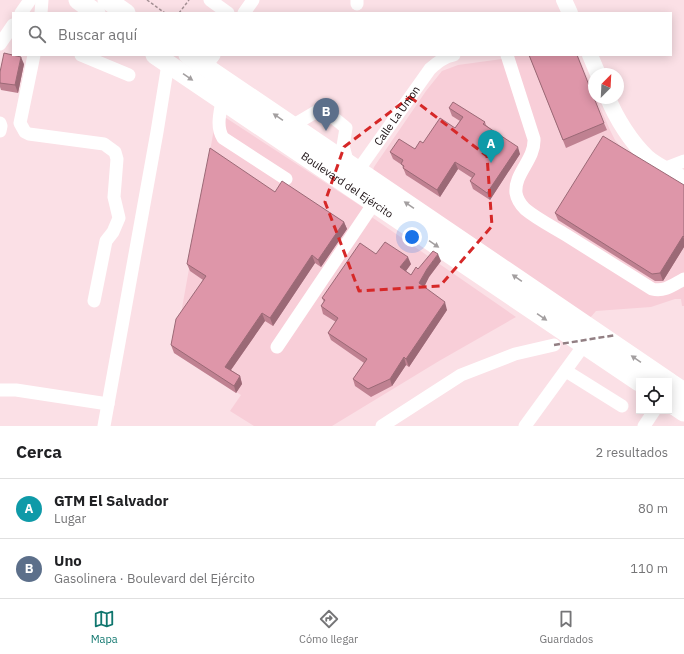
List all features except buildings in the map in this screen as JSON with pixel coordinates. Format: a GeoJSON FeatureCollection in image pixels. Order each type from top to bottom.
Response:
{"type":"FeatureCollection","features":[{"type":"Feature","properties":{"kind":"highway"},"geometry":{"type":"LineString","coordinates":[[78,0],[95,12]]}},
{"type":"Feature","properties":{"kind":"highway"},"geometry":{"type":"LineString","coordinates":[[107,0],[125,12]]}},
{"type":"Feature","properties":{"kind":"highway","name":"Boulevard del Ejército"},"geometry":{"type":"LineString","coordinates":[[192,56],[210,61],[319,155]]}},
{"type":"Feature","properties":{"kind":"highway","name":"Boulevard del Ejército"},"geometry":{"type":"LineString","coordinates":[[162,59],[222,101],[319,155],[360,182],[584,345],[636,380]]}},
{"type":"Feature","properties":{"kind":"highway","name":"Boulevard del Ejército"},"geometry":{"type":"LineString","coordinates":[[360,182],[486,256],[665,378]]}},
{"type":"Feature","properties":{"kind":"highway","name":"Boulevard del Ejército"},"geometry":{"type":"LineString","coordinates":[[672,383],[684,392]]}},
{"type":"Feature","properties":{"kind":"highway"},"geometry":{"type":"LineString","coordinates":[[672,404],[684,412]]}},
{"type":"Feature","properties":{"kind":"main road"},"geometry":{"type":"LineString","coordinates":[[564,0],[570,12]]}},
{"type":"Feature","properties":{"kind":"main road"},"geometry":{"type":"LineString","coordinates":[[590,56],[595,68]]}},
{"type":"Feature","properties":{"kind":"main road"},"geometry":{"type":"LineString","coordinates":[[610,104],[613,111],[635,143],[647,157],[684,179]]}},
{"type":"Feature","properties":{"kind":"street"},"geometry":{"type":"LineString","coordinates":[[22,12],[30,0]]}},
{"type":"Feature","properties":{"kind":"street"},"geometry":{"type":"LineString","coordinates":[[41,12],[42,0]]}},
{"type":"Feature","properties":{"kind":"street"},"geometry":{"type":"LineString","coordinates":[[210,0],[227,12]]}},
{"type":"Feature","properties":{"kind":"street"},"geometry":{"type":"LineString","coordinates":[[245,12],[253,0]]}},
{"type":"Feature","properties":{"kind":"street"},"geometry":{"type":"LineString","coordinates":[[0,44],[12,26]]}},
{"type":"Feature","properties":{"kind":"street"},"geometry":{"type":"LineString","coordinates":[[34,56],[20,123],[25,132],[29,134],[104,144],[115,152],[117,159],[114,197],[119,218],[113,232],[106,241],[94,301]]}},
{"type":"Feature","properties":{"kind":"street"},"geometry":{"type":"LineString","coordinates":[[83,56],[129,75]]}},
{"type":"Feature","properties":{"kind":"street","name":"Calle La Union"},"geometry":{"type":"LineString","coordinates":[[277,347],[360,182],[430,69],[448,56]]}},
{"type":"Feature","properties":{"kind":"street"},"geometry":{"type":"LineString","coordinates":[[506,56],[534,139],[533,153],[520,175],[516,186],[516,195],[521,205],[526,210],[652,289],[659,291],[684,279]]}},
{"type":"Feature","properties":{"kind":"street"},"geometry":{"type":"LineString","coordinates":[[104,426],[157,132],[162,59]]}},
{"type":"Feature","properties":{"kind":"street"},"geometry":{"type":"LineString","coordinates":[[222,101],[219,132],[223,138],[286,179]]}},
{"type":"Feature","properties":{"kind":"street"},"geometry":{"type":"LineString","coordinates":[[297,123],[319,110],[323,111],[342,124],[346,128],[343,146],[360,182]]}},
{"type":"Feature","properties":{"kind":"street"},"geometry":{"type":"LineString","coordinates":[[0,123],[0,131]]}},
{"type":"Feature","properties":{"kind":"street"},"geometry":{"type":"LineString","coordinates":[[666,168],[684,160]]}},
{"type":"Feature","properties":{"kind":"street"},"geometry":{"type":"LineString","coordinates":[[119,218],[140,222]]}},
{"type":"Feature","properties":{"kind":"street"},"geometry":{"type":"LineString","coordinates":[[382,426],[461,375],[515,354],[554,345]]}},
{"type":"Feature","properties":{"kind":"street"},"geometry":{"type":"LineString","coordinates":[[525,426],[584,345]]}},
{"type":"Feature","properties":{"kind":"street"},"geometry":{"type":"LineString","coordinates":[[566,371],[622,406]]}},
{"type":"Feature","properties":{"kind":"street"},"geometry":{"type":"LineString","coordinates":[[0,390],[16,390],[108,404]]}},
{"type":"Feature","properties":{"kind":"street"},"geometry":{"type":"LineString","coordinates":[[644,426],[652,414]]}},
{"type":"Feature","properties":{"kind":"path"},"geometry":{"type":"LineString","coordinates":[[147,0],[164,12]]}},
{"type":"Feature","properties":{"kind":"path"},"geometry":{"type":"LineString","coordinates":[[180,12],[189,0]]}},
{"type":"Feature","properties":{"kind":"highlighted area"},"geometry":{"type":"Polygon","coordinates":[[[410,97],[487,156],[492,226],[440,286],[359,291],[325,202],[344,147],[410,97]]]}},
{"type":"Feature","properties":{"kind":"shaded area"},"geometry":{"type":"Polygon","coordinates":[[[514,56],[578,56],[588,79],[588,104],[599,104],[615,140],[622,148],[684,188],[684,306],[682,306],[681,299],[675,299],[651,307],[596,311],[590,318],[373,170],[426,91],[442,71],[458,65],[514,56]]]}},
{"type":"Feature","properties":{"kind":"shaded area"},"geometry":{"type":"Polygon","coordinates":[[[217,112],[364,208],[363,211],[516,317],[439,361],[332,426],[254,426],[230,411],[241,395],[174,353],[217,112]]]}},
{"type":"Feature","properties":{"kind":"railway"},"geometry":{"type":"LineString","coordinates":[[554,345],[616,335]]}},
{"type":"Feature","properties":{"kind":"place","name":"Uno"},"geometry":{"type":"Point","coordinates":[326,131]}},
{"type":"Feature","properties":{"kind":"place","name":"GTM El Salvador"},"geometry":{"type":"Point","coordinates":[491,163]}}]}
